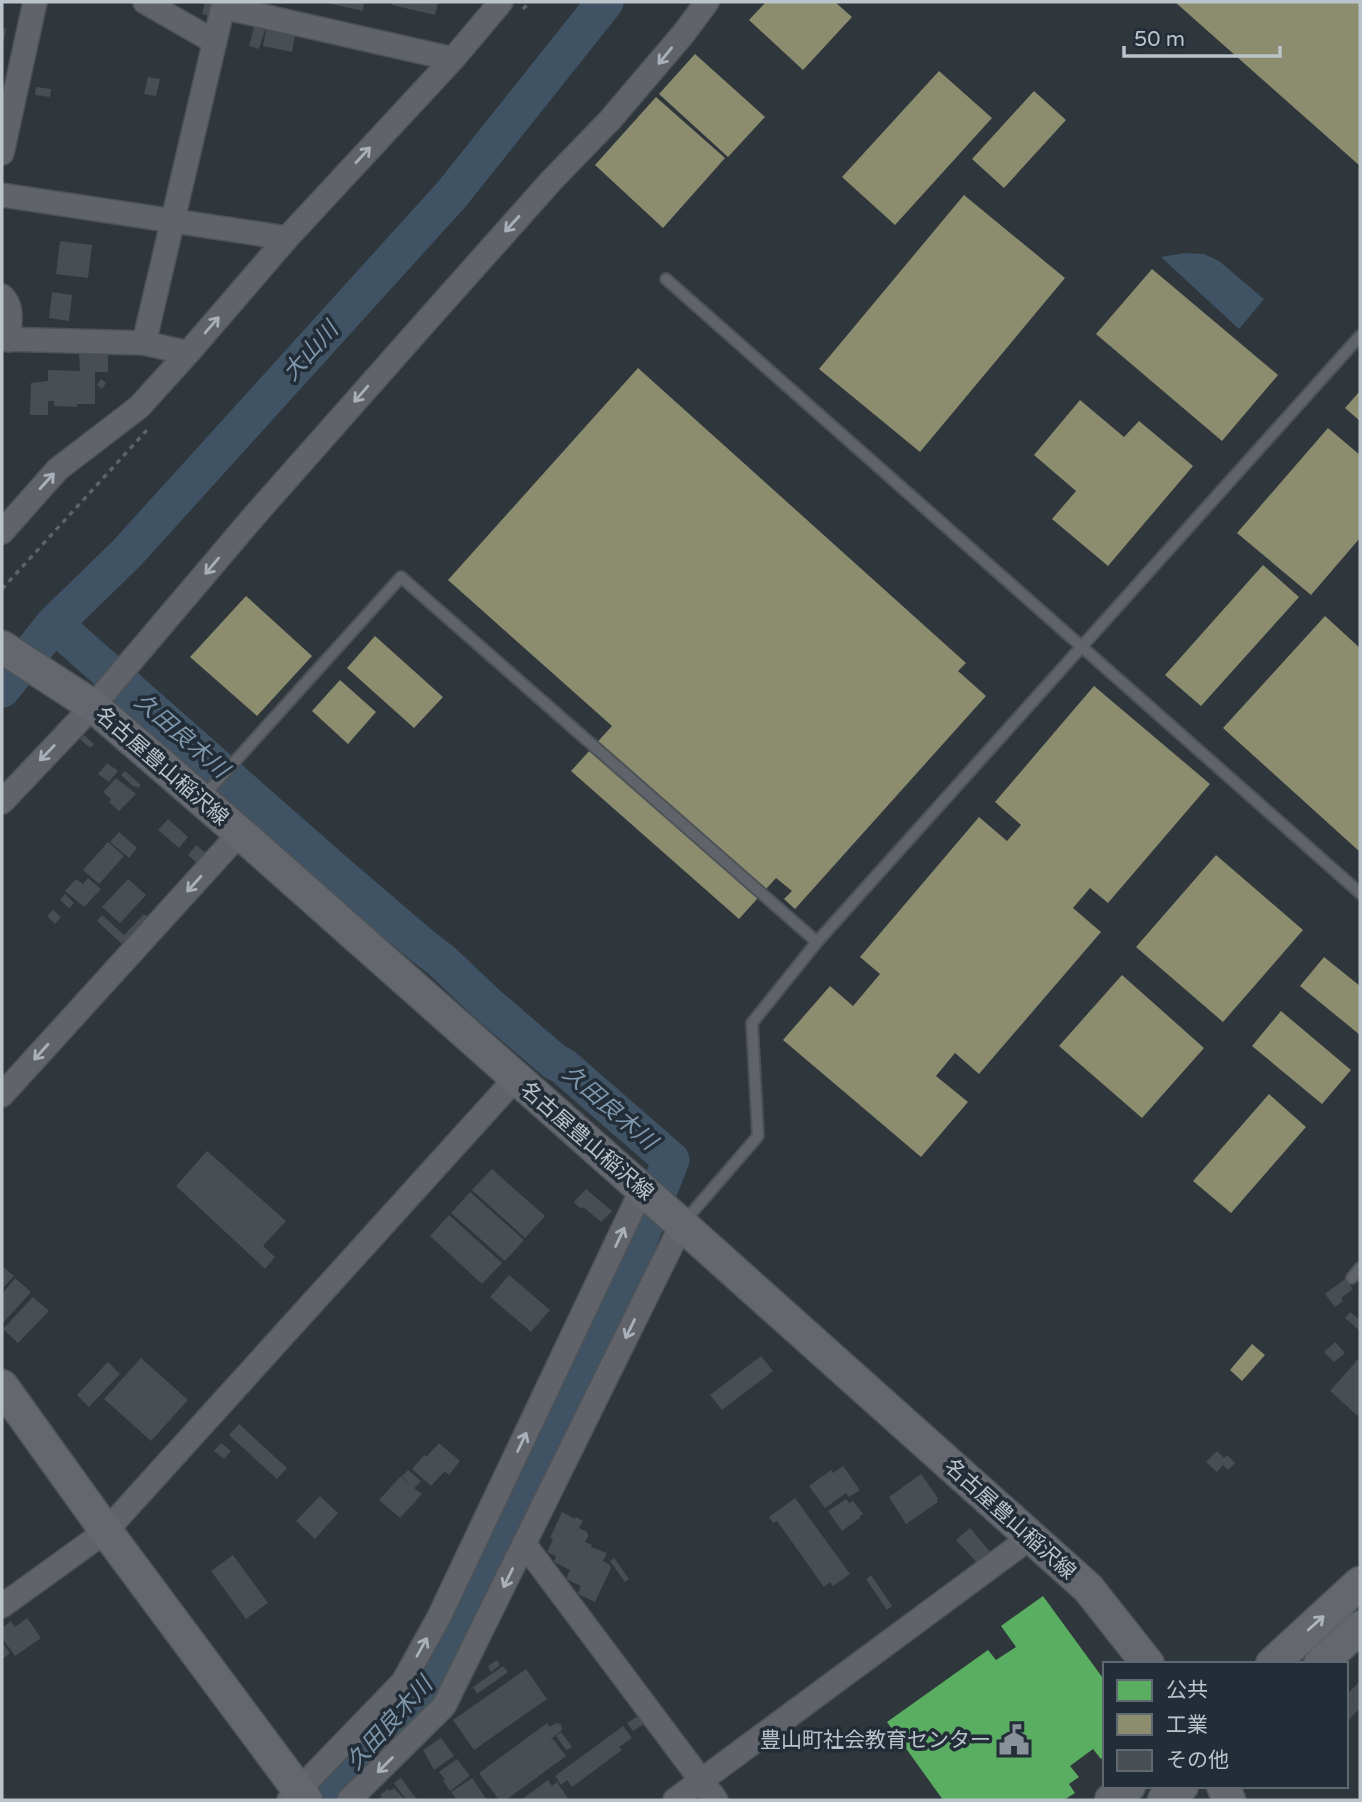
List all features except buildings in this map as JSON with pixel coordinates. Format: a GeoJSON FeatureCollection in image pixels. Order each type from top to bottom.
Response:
{"type":"FeatureCollection","features":[{"type":"Feature","properties":{"kind":"main road","name":"名古屋豊山稲沢線"},"geometry":{"type":"LineString","coordinates":[[2,647],[90,694],[205,794],[240,833],[1088,1588],[1145,1662]]}},
{"type":"Feature","properties":{"kind":"main road"},"geometry":{"type":"LineString","coordinates":[[2,1386],[298,1796]]}},
{"type":"Feature","properties":{"kind":"main road"},"geometry":{"type":"LineString","coordinates":[[1274,1662],[1360,1583]]}},
{"type":"Feature","properties":{"kind":"main road"},"geometry":{"type":"LineString","coordinates":[[1322,1662],[1360,1627]]}},
{"type":"Feature","properties":{"kind":"main road"},"geometry":{"type":"LineString","coordinates":[[1111,1800],[1126,1788]]}},
{"type":"Feature","properties":{"kind":"main road"},"geometry":{"type":"LineString","coordinates":[[1164,1800],[1179,1788]]}},
{"type":"Feature","properties":{"kind":"street"},"geometry":{"type":"LineString","coordinates":[[2,153],[35,2]]}},
{"type":"Feature","properties":{"kind":"street"},"geometry":{"type":"LineString","coordinates":[[145,2],[215,42]]}},
{"type":"Feature","properties":{"kind":"street"},"geometry":{"type":"LineString","coordinates":[[2,532],[58,469],[139,407],[287,238],[453,59],[501,2]]}},
{"type":"Feature","properties":{"kind":"street"},"geometry":{"type":"LineString","coordinates":[[2,802],[90,694],[128,665],[255,515],[431,315],[628,100],[707,2]]}},
{"type":"Feature","properties":{"kind":"street"},"geometry":{"type":"LineString","coordinates":[[144,343],[223,4],[453,59]]}},
{"type":"Feature","properties":{"kind":"street"},"geometry":{"type":"LineString","coordinates":[[2,195],[287,238]]}},
{"type":"Feature","properties":{"kind":"street"},"geometry":{"type":"LineString","coordinates":[[2,296],[8,301],[10,309],[5,339],[144,343],[188,353]]}},
{"type":"Feature","properties":{"kind":"street"},"geometry":{"type":"LineString","coordinates":[[2,1094],[240,833]]}},
{"type":"Feature","properties":{"kind":"street"},"geometry":{"type":"LineString","coordinates":[[2,1606],[106,1531],[516,1078]]}},
{"type":"Feature","properties":{"kind":"street"},"geometry":{"type":"LineString","coordinates":[[298,1796],[403,1682],[439,1617],[643,1190]]}},
{"type":"Feature","properties":{"kind":"street"},"geometry":{"type":"LineString","coordinates":[[349,1800],[444,1706],[681,1224]]}},
{"type":"Feature","properties":{"kind":"street"},"geometry":{"type":"LineString","coordinates":[[675,1800],[1031,1537]]}},
{"type":"Feature","properties":{"kind":"street"},"geometry":{"type":"LineString","coordinates":[[524,1545],[716,1800]]}},
{"type":"Feature","properties":{"kind":"lane"},"geometry":{"type":"LineString","coordinates":[[666,279],[1360,892]]}},
{"type":"Feature","properties":{"kind":"lane"},"geometry":{"type":"LineString","coordinates":[[681,1224],[758,1136],[752,1023],[817,942],[1360,336]]}},
{"type":"Feature","properties":{"kind":"lane"},"geometry":{"type":"LineString","coordinates":[[205,794],[401,577],[817,942]]}},
{"type":"Feature","properties":{"kind":"lane"},"geometry":{"type":"LineString","coordinates":[[1352,1278],[1360,1268]]}},
{"type":"Feature","properties":{"kind":"water"},"geometry":{"type":"Polygon","coordinates":[[[1185,253],[1204,254],[1219,261],[1264,299],[1239,329],[1161,257],[1185,253]]]}},
{"type":"Feature","properties":{"kind":"waterway","name":"大山川"},"geometry":{"type":"LineString","coordinates":[[2,689],[54,624],[127,553],[452,194],[605,2]]}},
{"type":"Feature","properties":{"kind":"waterway","name":"久田良木川"},"geometry":{"type":"LineString","coordinates":[[54,624],[338,874],[443,962],[485,1002],[671,1160],[630,1262],[440,1664],[420,1693],[316,1800]]}},
{"type":"Feature","properties":{"kind":"place","name":"豊山町社会教育センター"},"geometry":{"type":"Point","coordinates":[1014,1740]}}]}
